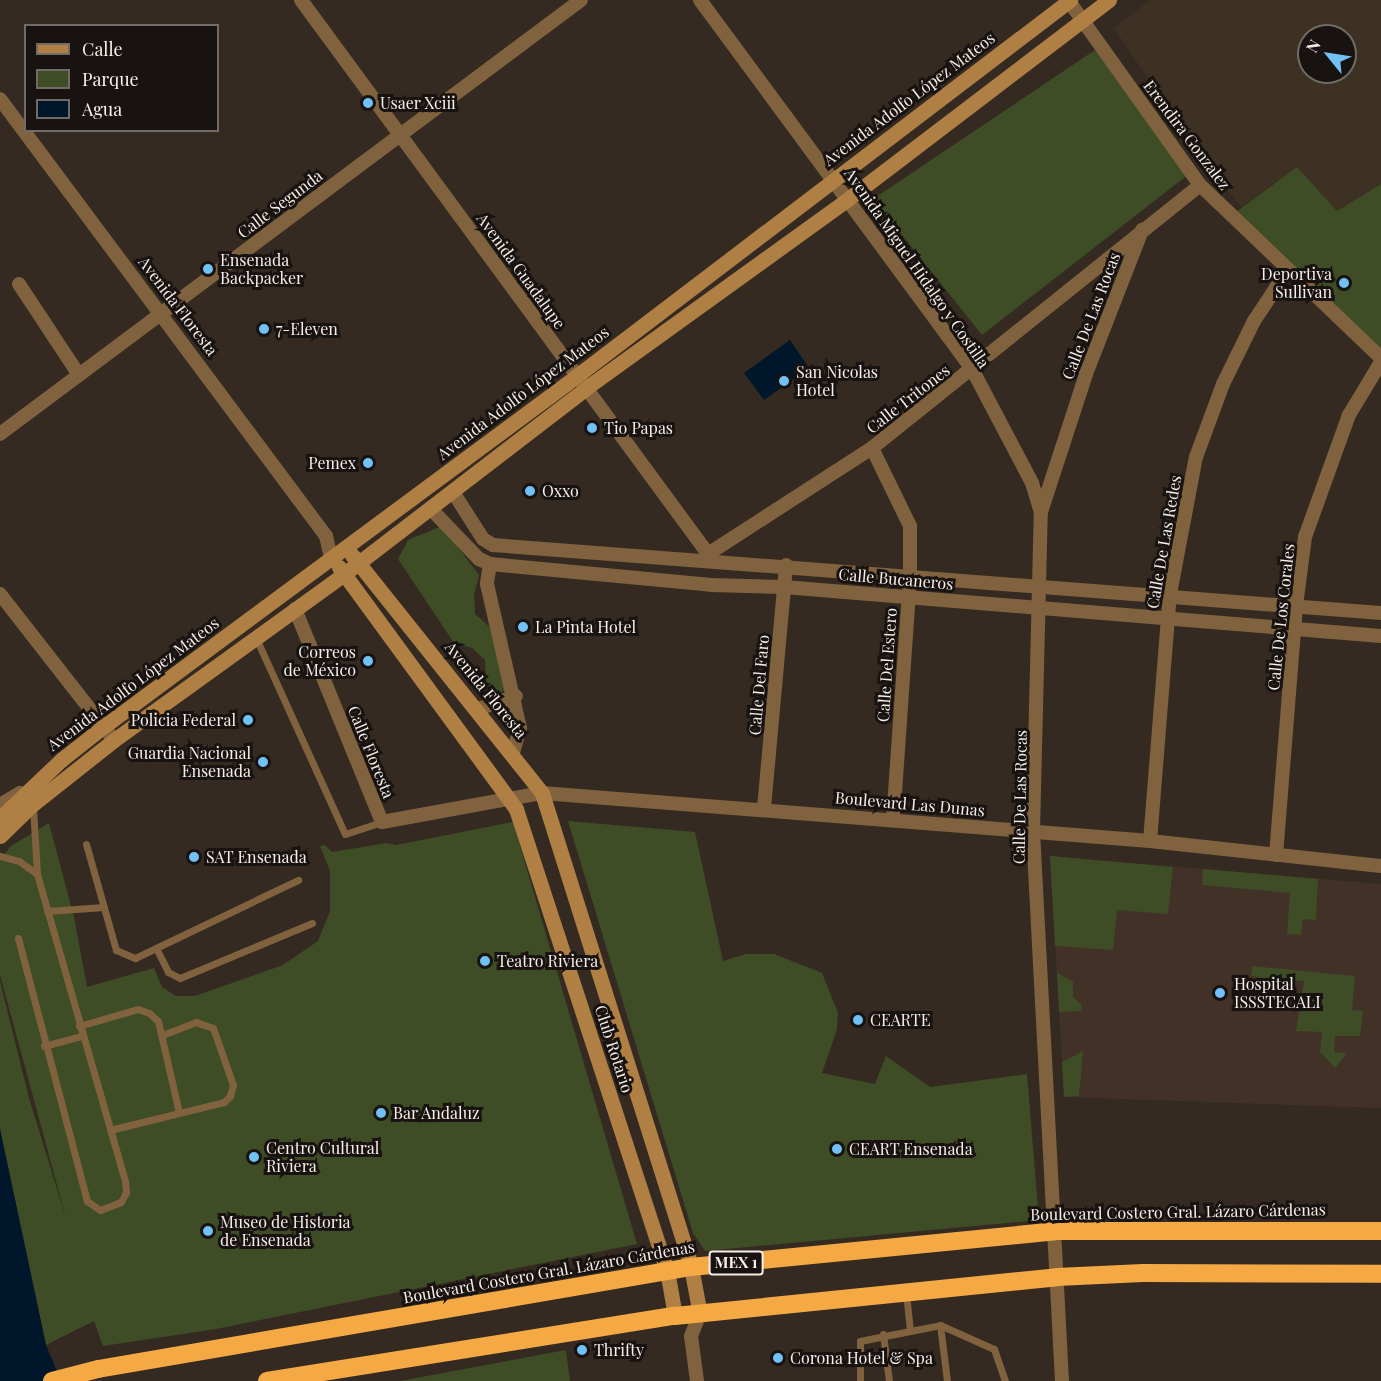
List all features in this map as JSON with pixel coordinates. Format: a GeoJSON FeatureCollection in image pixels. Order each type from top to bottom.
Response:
{"type":"FeatureCollection","features":[{"type":"Feature","properties":{"kind":"highway","name":"Boulevard Costero Gral. Lázaro Cárdenas"},"geometry":{"type":"LineString","coordinates":[[52,1381],[98,1369],[691,1267],[1055,1231],[1381,1231]]}},
{"type":"Feature","properties":{"kind":"highway"},"geometry":{"type":"LineString","coordinates":[[267,1381],[675,1316],[1058,1277],[1143,1273],[1381,1274]]}},
{"type":"Feature","properties":{"kind":"main road","name":"Avenida Adolfo López Mateos"},"geometry":{"type":"LineString","coordinates":[[0,818],[256,638],[453,492],[582,382],[834,178],[1069,0]]}},
{"type":"Feature","properties":{"kind":"main road","name":"Avenida Adolfo López Mateos"},"geometry":{"type":"LineString","coordinates":[[29,799],[103,727],[344,547],[849,198],[1109,0]]}},
{"type":"Feature","properties":{"kind":"main road","name":"Avenida Floresta"},"geometry":{"type":"LineString","coordinates":[[344,547],[513,752],[542,793]]}},
{"type":"Feature","properties":{"kind":"main road","name":"Avenida Floresta"},"geometry":{"type":"LineString","coordinates":[[332,557],[507,797]]}},
{"type":"Feature","properties":{"kind":"main road","name":"Club Rotario"},"geometry":{"type":"LineString","coordinates":[[542,793],[691,1267],[700,1314]]}},
{"type":"Feature","properties":{"kind":"main road","name":"Club Rotario"},"geometry":{"type":"LineString","coordinates":[[507,797],[516,809],[668,1270],[675,1316]]}},
{"type":"Feature","properties":{"kind":"main road"},"geometry":{"type":"LineString","coordinates":[[0,837],[29,799]]}},
{"type":"Feature","properties":{"kind":"street","name":"Avenida Guadalupe"},"geometry":{"type":"LineString","coordinates":[[301,0],[711,558]]}},
{"type":"Feature","properties":{"kind":"street","name":"Calle Segunda"},"geometry":{"type":"LineString","coordinates":[[0,434],[581,0]]}},
{"type":"Feature","properties":{"kind":"street","name":"Avenida Miguel Hidalgo y Costilla"},"geometry":{"type":"LineString","coordinates":[[700,0],[849,198],[972,369],[1032,483],[1041,512]]}},
{"type":"Feature","properties":{"kind":"street","name":"Erendira Gonzalez"},"geometry":{"type":"LineString","coordinates":[[1069,0],[1200,185],[1381,360]]}},
{"type":"Feature","properties":{"kind":"street","name":"Avenida Floresta"},"geometry":{"type":"LineString","coordinates":[[0,99],[24,131]]}},
{"type":"Feature","properties":{"kind":"street","name":"Avenida Floresta"},"geometry":{"type":"LineString","coordinates":[[25,132],[326,536],[332,557]]}},
{"type":"Feature","properties":{"kind":"street","name":"Calle Tritones"},"geometry":{"type":"LineString","coordinates":[[711,558],[872,448],[1200,185]]}},
{"type":"Feature","properties":{"kind":"street","name":"Calle De Las Rocas"},"geometry":{"type":"LineString","coordinates":[[1062,1381],[1033,831],[1042,586],[1041,512],[1086,374],[1142,230]]}},
{"type":"Feature","properties":{"kind":"street","name":"Calle De Las Redes"},"geometry":{"type":"LineString","coordinates":[[1150,841],[1170,594],[1196,457],[1223,384],[1254,321],[1287,271]]}},
{"type":"Feature","properties":{"kind":"street"},"geometry":{"type":"LineString","coordinates":[[19,284],[79,375]]}},
{"type":"Feature","properties":{"kind":"street","name":"Calle De Los Corales"},"geometry":{"type":"LineString","coordinates":[[1276,855],[1296,606],[1305,537],[1321,486],[1349,415],[1381,360]]}},
{"type":"Feature","properties":{"kind":"street","name":"Calle Del Estero"},"geometry":{"type":"LineString","coordinates":[[872,448],[910,526],[910,578],[893,820]]}},
{"type":"Feature","properties":{"kind":"street","name":"Calle Bucaneros"},"geometry":{"type":"LineString","coordinates":[[453,492],[483,539],[493,545],[711,558],[910,578],[1170,594],[1381,613]]}},
{"type":"Feature","properties":{"kind":"street"},"geometry":{"type":"LineString","coordinates":[[430,509],[479,559],[490,564],[487,584],[516,696],[520,728],[513,752]]}},
{"type":"Feature","properties":{"kind":"street","name":"Avenida Floresta"},"geometry":{"type":"LineString","coordinates":[[326,536],[344,547]]}},
{"type":"Feature","properties":{"kind":"street"},"geometry":{"type":"LineString","coordinates":[[711,558],[711,585]]}},
{"type":"Feature","properties":{"kind":"street","name":"Calle Bucaneros"},"geometry":{"type":"LineString","coordinates":[[490,564],[711,585],[784,587],[908,596],[1167,620],[1381,636]]}},
{"type":"Feature","properties":{"kind":"street","name":"Calle Del Faro"},"geometry":{"type":"LineString","coordinates":[[764,808],[786,565]]}},
{"type":"Feature","properties":{"kind":"street"},"geometry":{"type":"LineString","coordinates":[[0,594],[114,740]]}},
{"type":"Feature","properties":{"kind":"street","name":"Calle Floresta"},"geometry":{"type":"LineString","coordinates":[[295,609],[382,822],[507,797]]}},
{"type":"Feature","properties":{"kind":"street"},"geometry":{"type":"LineString","coordinates":[[478,709],[516,696]]}},
{"type":"Feature","properties":{"kind":"street","name":"Boulevard Las Dunas"},"geometry":{"type":"LineString","coordinates":[[507,797],[542,793],[764,808],[1150,841],[1381,866]]}},
{"type":"Feature","properties":{"kind":"street"},"geometry":{"type":"LineString","coordinates":[[0,805],[13,795],[29,799]]}},
{"type":"Feature","properties":{"kind":"street"},"geometry":{"type":"LineString","coordinates":[[697,1381],[691,1336],[700,1314]]}},
{"type":"Feature","properties":{"kind":"street"},"geometry":{"type":"LineString","coordinates":[[675,1316],[691,1336]]}},
{"type":"Feature","properties":{"kind":"lane"},"geometry":{"type":"LineString","coordinates":[[256,638],[345,834],[382,822]]}},
{"type":"Feature","properties":{"kind":"lane"},"geometry":{"type":"LineString","coordinates":[[18,938],[44,1046],[87,1201],[100,1210],[120,1202],[126,1192],[37,874],[29,799]]}},
{"type":"Feature","properties":{"kind":"lane"},"geometry":{"type":"LineString","coordinates":[[86,844],[116,950],[135,958],[298,880]]}},
{"type":"Feature","properties":{"kind":"lane"},"geometry":{"type":"LineString","coordinates":[[0,856],[19,861],[37,874]]}},
{"type":"Feature","properties":{"kind":"lane"},"geometry":{"type":"LineString","coordinates":[[47,911],[104,907]]}},
{"type":"Feature","properties":{"kind":"lane"},"geometry":{"type":"LineString","coordinates":[[156,948],[168,972],[180,978],[312,923]]}},
{"type":"Feature","properties":{"kind":"lane"},"geometry":{"type":"LineString","coordinates":[[79,1026],[138,1009],[158,1021],[179,1113]]}},
{"type":"Feature","properties":{"kind":"lane"},"geometry":{"type":"LineString","coordinates":[[110,1130],[224,1102],[233,1086],[213,1028],[196,1022],[162,1035]]}},
{"type":"Feature","properties":{"kind":"lane"},"geometry":{"type":"LineString","coordinates":[[44,1046],[82,1036]]}},
{"type":"Feature","properties":{"kind":"lane"},"geometry":{"type":"LineString","coordinates":[[906,1293],[910,1332]]}},
{"type":"Feature","properties":{"kind":"lane"},"geometry":{"type":"LineString","coordinates":[[940,1325],[947,1381]]}},
{"type":"Feature","properties":{"kind":"lane"},"geometry":{"type":"LineString","coordinates":[[860,1381],[857,1346],[864,1338],[910,1332],[940,1325],[994,1349],[1005,1381]]}},
{"type":"Feature","properties":{"kind":"lane"},"geometry":{"type":"LineString","coordinates":[[883,1334],[889,1381]]}},
{"type":"Feature","properties":{"kind":"shaded area"},"geometry":{"type":"Polygon","coordinates":[[[1151,0],[1381,0],[1381,184],[1337,211],[1297,167],[1242,207],[1205,163],[1114,28],[1151,0]]]}},
{"type":"Feature","properties":{"kind":"shaded area","name":"Hospital ISSSTECALI"},"geometry":{"type":"Polygon","coordinates":[[[1050,856],[1381,884],[1381,1108],[1064,1097],[1050,856]]]}},
{"type":"Feature","properties":{"kind":"green space"},"geometry":{"type":"Polygon","coordinates":[[[1095,50],[1189,174],[982,335],[873,199],[1095,50]]]}},
{"type":"Feature","properties":{"kind":"green space","name":"Deportiva Sullivan"},"geometry":{"type":"Polygon","coordinates":[[[1297,167],[1337,211],[1381,184],[1381,351],[1232,215],[1297,167]]]}},
{"type":"Feature","properties":{"kind":"green space"},"geometry":{"type":"Polygon","coordinates":[[[442,526],[479,575],[474,595],[475,614],[491,628],[508,689],[498,693],[486,681],[485,660],[472,648],[454,643],[398,559],[408,540],[442,526]]]}},
{"type":"Feature","properties":{"kind":"green space","name":"CEARTE"},"geometry":{"type":"Polygon","coordinates":[[[568,821],[695,832],[723,961],[746,954],[774,954],[822,973],[838,1013],[837,1029],[822,1073],[875,1084],[886,1056],[930,1087],[1027,1074],[1039,1220],[705,1251],[693,1233],[568,821]]]}},
{"type":"Feature","properties":{"kind":"green space"},"geometry":{"type":"Polygon","coordinates":[[[513,822],[637,1244],[216,1329],[103,1346],[94,1321],[46,1345],[0,1129],[0,981],[29,1098],[66,1218],[0,975],[0,860],[11,846],[49,823],[74,917],[87,987],[154,968],[162,987],[176,996],[195,996],[283,965],[318,941],[330,911],[330,871],[320,846],[325,845],[332,852],[387,843],[396,845],[513,822]]]}},
{"type":"Feature","properties":{"kind":"green space"},"geometry":{"type":"Polygon","coordinates":[[[1050,856],[1173,867],[1168,914],[1117,910],[1113,950],[1055,946],[1050,856]]]}},
{"type":"Feature","properties":{"kind":"green space"},"geometry":{"type":"Polygon","coordinates":[[[1203,869],[1318,879],[1316,920],[1303,919],[1301,935],[1287,934],[1290,893],[1202,885],[1203,869]]]}},
{"type":"Feature","properties":{"kind":"green space"},"geometry":{"type":"Polygon","coordinates":[[[1252,966],[1355,976],[1352,1010],[1363,1011],[1360,1036],[1335,1036],[1334,1052],[1347,1053],[1335,1068],[1320,1052],[1322,1032],[1296,1031],[1304,981],[1279,979],[1278,991],[1258,989],[1259,977],[1251,976],[1252,966]]]}},
{"type":"Feature","properties":{"kind":"green space"},"geometry":{"type":"Polygon","coordinates":[[[1057,973],[1073,982],[1073,997],[1082,1005],[1081,1011],[1059,1012],[1057,973]]]}},
{"type":"Feature","properties":{"kind":"green space"},"geometry":{"type":"Polygon","coordinates":[[[1083,1051],[1079,1096],[1064,1097],[1062,1062],[1083,1051]]]}},
{"type":"Feature","properties":{"kind":"green space"},"geometry":{"type":"Polygon","coordinates":[[[566,1350],[570,1381],[400,1381],[566,1350]]]}},
{"type":"Feature","properties":{"kind":"water"},"geometry":{"type":"Polygon","coordinates":[[[790,340],[809,368],[764,400],[744,373],[790,340]]]}},
{"type":"Feature","properties":{"kind":"water"},"geometry":{"type":"Polygon","coordinates":[[[0,1129],[46,1345],[61,1381],[0,1381],[0,1129]]]}},
{"type":"Feature","properties":{"kind":"place","name":"Usaer Xciii"},"geometry":{"type":"Point","coordinates":[368,103]}},
{"type":"Feature","properties":{"kind":"place","name":"Ensenada Backpacker"},"geometry":{"type":"Point","coordinates":[208,269]}},
{"type":"Feature","properties":{"kind":"place","name":"Deportiva Sullivan"},"geometry":{"type":"Point","coordinates":[1344,283]}},
{"type":"Feature","properties":{"kind":"place","name":"7-Eleven"},"geometry":{"type":"Point","coordinates":[264,329]}},
{"type":"Feature","properties":{"kind":"place","name":"San Nicolas Hotel"},"geometry":{"type":"Point","coordinates":[784,381]}},
{"type":"Feature","properties":{"kind":"place","name":"Tio Papas"},"geometry":{"type":"Point","coordinates":[592,428]}},
{"type":"Feature","properties":{"kind":"place","name":"Pemex"},"geometry":{"type":"Point","coordinates":[368,463]}},
{"type":"Feature","properties":{"kind":"place","name":"Oxxo"},"geometry":{"type":"Point","coordinates":[530,491]}},
{"type":"Feature","properties":{"kind":"place","name":"La Pinta Hotel"},"geometry":{"type":"Point","coordinates":[523,627]}},
{"type":"Feature","properties":{"kind":"place","name":"Correos de México"},"geometry":{"type":"Point","coordinates":[368,661]}},
{"type":"Feature","properties":{"kind":"place","name":"Policia Federal"},"geometry":{"type":"Point","coordinates":[248,720]}},
{"type":"Feature","properties":{"kind":"place","name":"Guardia Nacional Ensenada"},"geometry":{"type":"Point","coordinates":[263,762]}},
{"type":"Feature","properties":{"kind":"place","name":"SAT Ensenada"},"geometry":{"type":"Point","coordinates":[194,857]}},
{"type":"Feature","properties":{"kind":"place","name":"Teatro Riviera"},"geometry":{"type":"Point","coordinates":[485,961]}},
{"type":"Feature","properties":{"kind":"place","name":"Hospital ISSSTECALI"},"geometry":{"type":"Point","coordinates":[1220,993]}},
{"type":"Feature","properties":{"kind":"place","name":"CEARTE"},"geometry":{"type":"Point","coordinates":[858,1020]}},
{"type":"Feature","properties":{"kind":"place","name":"Bar Andaluz"},"geometry":{"type":"Point","coordinates":[381,1113]}},
{"type":"Feature","properties":{"kind":"place","name":"CEART Ensenada"},"geometry":{"type":"Point","coordinates":[837,1149]}},
{"type":"Feature","properties":{"kind":"place","name":"Centro Cultural Riviera"},"geometry":{"type":"Point","coordinates":[254,1157]}},
{"type":"Feature","properties":{"kind":"place","name":"Museo de Historia de Ensenada"},"geometry":{"type":"Point","coordinates":[208,1231]}},
{"type":"Feature","properties":{"kind":"place","name":"Thrifty"},"geometry":{"type":"Point","coordinates":[582,1350]}},
{"type":"Feature","properties":{"kind":"place","name":"Corona Hotel & Spa"},"geometry":{"type":"Point","coordinates":[778,1358]}}]}
